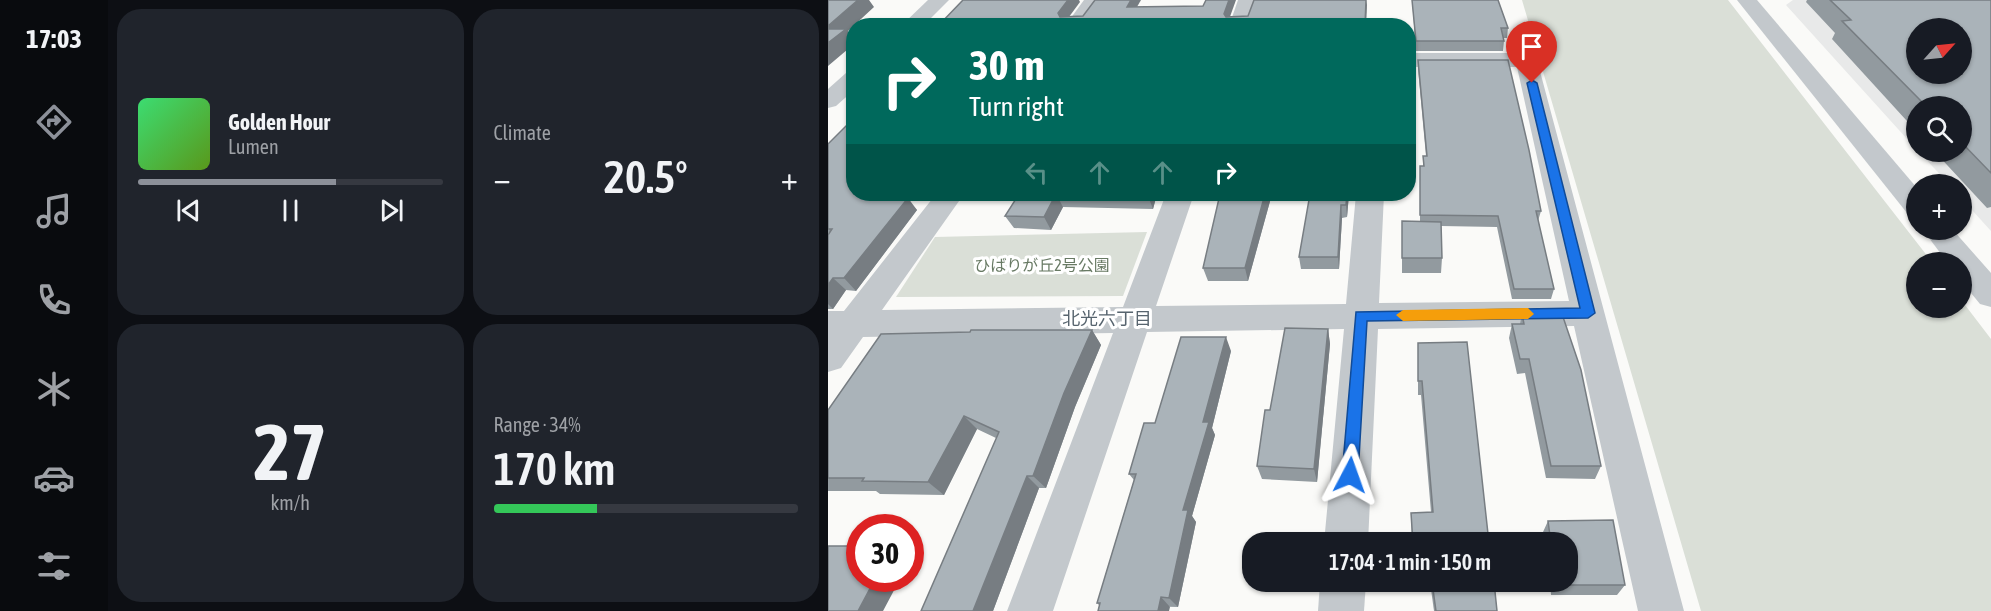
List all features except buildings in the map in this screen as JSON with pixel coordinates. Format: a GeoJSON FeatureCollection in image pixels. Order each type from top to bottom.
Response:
{"type":"FeatureCollection","features":[{"type":"Feature","properties":{"kind":"street"},"geometry":{"type":"LineString","coordinates":[[920,18],[939,0]]}},
{"type":"Feature","properties":{"kind":"street"},"geometry":{"type":"LineString","coordinates":[[1081,18],[1094,0]]}},
{"type":"Feature","properties":{"kind":"street"},"geometry":{"type":"LineString","coordinates":[[1242,18],[1248,0]]}},
{"type":"Feature","properties":{"kind":"street"},"geometry":{"type":"LineString","coordinates":[[1747,0],[1906,193]]}},
{"type":"Feature","properties":{"kind":"street"},"geometry":{"type":"LineString","coordinates":[[1416,60],[1526,60],[1661,611]]}},
{"type":"Feature","properties":{"kind":"street"},"geometry":{"type":"LineString","coordinates":[[828,101],[846,85]]}},
{"type":"Feature","properties":{"kind":"street"},"geometry":{"type":"LineString","coordinates":[[828,358],[841,323],[944,201]]}},
{"type":"Feature","properties":{"kind":"street"},"geometry":{"type":"LineString","coordinates":[[1030,611],[1178,201]]}},
{"type":"Feature","properties":{"kind":"street"},"geometry":{"type":"LineString","coordinates":[[1347,532],[1369,201]]}},
{"type":"Feature","properties":{"kind":"street"},"geometry":{"type":"LineString","coordinates":[[1945,240],[1991,295]]}},
{"type":"Feature","properties":{"kind":"street"},"geometry":{"type":"LineString","coordinates":[[841,323],[1588,313]]}},
{"type":"Feature","properties":{"kind":"street"},"geometry":{"type":"LineString","coordinates":[[1341,611],[1342,592]]}},
{"type":"Feature","properties":{"kind":"shaded area"},"geometry":{"type":"Polygon","coordinates":[[[1793,0],[1991,0],[1991,231],[1972,210],[1972,174],[1940,174],[1928,162],[1972,162],[1972,96],[1906,96],[1906,138],[1786,5],[1793,0]]]}},
{"type":"Feature","properties":{"kind":"green space"},"geometry":{"type":"Polygon","coordinates":[[[1522,0],[1728,0],[1906,229],[1906,240],[1915,240],[1924,252],[1906,252],[1906,318],[1972,318],[1972,314],[1991,339],[1991,611],[1701,611],[1522,0]]]}},
{"type":"Feature","properties":{"kind":"green space","name":"ひばりが丘2号公園"},"geometry":{"type":"Polygon","coordinates":[[[1147,232],[1123,296],[896,297],[935,237],[1147,232]]]}},
{"type":"Feature","properties":{"kind":"slow traffic"},"geometry":{"type":"LineString","coordinates":[[1403,315],[1528,314]]}},
{"type":"Feature","properties":{"kind":"district","name":"北光六丁目"},"geometry":{"type":"Point","coordinates":[1107,319]}},
{"type":"Feature","properties":{"kind":"route"},"geometry":{"type":"LineString","coordinates":[[1350,475],[1360,316],[1588,313],[1532,83]]}}]}
